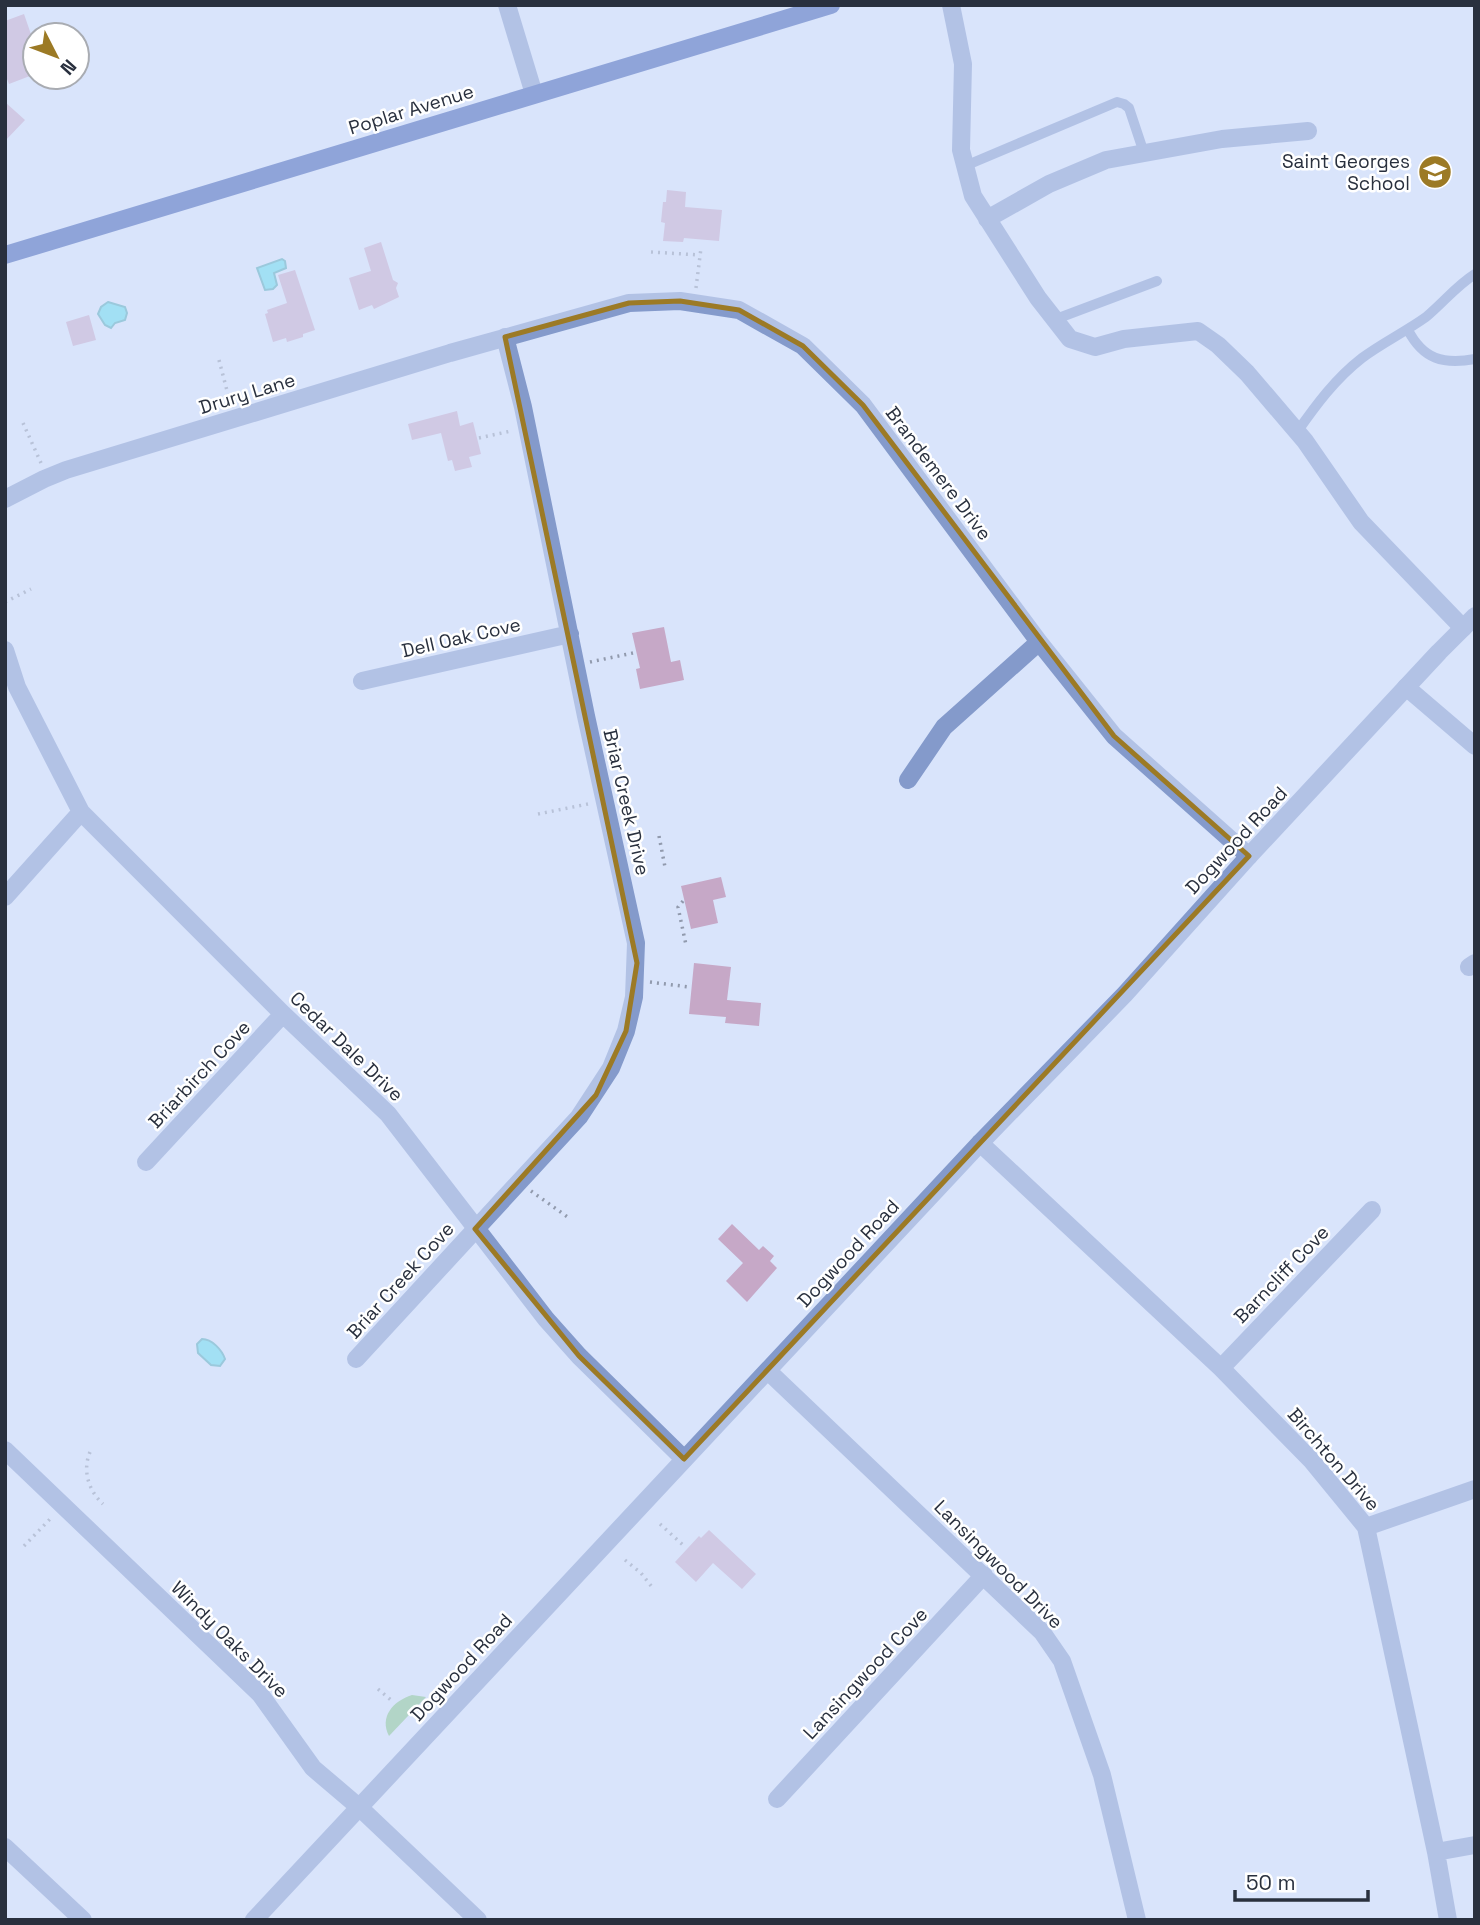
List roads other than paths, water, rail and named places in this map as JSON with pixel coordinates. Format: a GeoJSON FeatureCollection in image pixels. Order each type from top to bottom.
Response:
{"type":"FeatureCollection","features":[{"type":"Feature","properties":{"kind":"main road","name":"Poplar Avenue"},"geometry":{"type":"LineString","coordinates":[[5,255],[831,5]]}},
{"type":"Feature","properties":{"kind":"street"},"geometry":{"type":"LineString","coordinates":[[506,5],[534,94]]}},
{"type":"Feature","properties":{"kind":"street"},"geometry":{"type":"LineString","coordinates":[[951,5],[963,65],[961,150],[973,196],[1038,298],[1070,339],[1095,347],[1124,339],[1198,331],[1218,345],[1247,373],[1297,432],[1361,522],[1469,622]]}},
{"type":"Feature","properties":{"kind":"street"},"geometry":{"type":"LineString","coordinates":[[987,219],[1049,184],[1106,160],[1223,139],[1308,131]]}},
{"type":"Feature","properties":{"kind":"street","name":"Brandemere Drive"},"geometry":{"type":"LineString","coordinates":[[505,337],[629,303],[680,301],[739,310],[803,346],[863,405],[1039,642],[1114,736],[1249,856]]}},
{"type":"Feature","properties":{"kind":"street","name":"Drury Lane"},"geometry":{"type":"LineString","coordinates":[[5,499],[44,478],[66,470],[505,337]]}},
{"type":"Feature","properties":{"kind":"street","name":"Briar Creek Drive"},"geometry":{"type":"LineString","coordinates":[[475,1229],[579,1117],[596,1095],[611,1068],[626,1031],[634,997],[636,943],[523,407],[505,337]]}},
{"type":"Feature","properties":{"kind":"street","name":"Dogwood Road"},"geometry":{"type":"LineString","coordinates":[[254,1920],[980,1143],[1125,994],[1249,856],[1469,622]]}},
{"type":"Feature","properties":{"kind":"street","name":"Dell Oak Cove"},"geometry":{"type":"LineString","coordinates":[[362,681],[570,634]]}},
{"type":"Feature","properties":{"kind":"street"},"geometry":{"type":"LineString","coordinates":[[908,780],[944,727],[1039,642]]}},
{"type":"Feature","properties":{"kind":"street","name":"Cedar Dale Drive"},"geometry":{"type":"LineString","coordinates":[[5,650],[17,687],[81,812],[388,1114],[545,1319],[684,1459]]}},
{"type":"Feature","properties":{"kind":"street"},"geometry":{"type":"LineString","coordinates":[[1406,688],[1475,746]]}},
{"type":"Feature","properties":{"kind":"street"},"geometry":{"type":"LineString","coordinates":[[5,897],[81,812]]}},
{"type":"Feature","properties":{"kind":"street","name":"Briarbirch Cove"},"geometry":{"type":"LineString","coordinates":[[146,1162],[284,1014]]}},
{"type":"Feature","properties":{"kind":"street","name":"Birchton Drive"},"geometry":{"type":"LineString","coordinates":[[980,1143],[1221,1368],[1312,1461],[1366,1527],[1436,1852],[1448,1920]]}},
{"type":"Feature","properties":{"kind":"street","name":"Barncliff Cove"},"geometry":{"type":"LineString","coordinates":[[1221,1368],[1372,1210]]}},
{"type":"Feature","properties":{"kind":"street","name":"Briar Creek Cove"},"geometry":{"type":"LineString","coordinates":[[356,1359],[475,1229]]}},
{"type":"Feature","properties":{"kind":"street","name":"Lansingwood Drive"},"geometry":{"type":"LineString","coordinates":[[768,1371],[1042,1632],[1062,1661],[1102,1775],[1137,1920]]}},
{"type":"Feature","properties":{"kind":"street","name":"Windy Oaks Drive"},"geometry":{"type":"LineString","coordinates":[[5,1450],[260,1694],[313,1768],[330,1785],[360,1808],[478,1920]]}},
{"type":"Feature","properties":{"kind":"street"},"geometry":{"type":"LineString","coordinates":[[1366,1527],[1475,1489]]}},
{"type":"Feature","properties":{"kind":"street","name":"Lansingwood Cove"},"geometry":{"type":"LineString","coordinates":[[777,1799],[984,1575]]}},
{"type":"Feature","properties":{"kind":"street"},"geometry":{"type":"LineString","coordinates":[[1436,1852],[1475,1845]]}},
{"type":"Feature","properties":{"kind":"street"},"geometry":{"type":"LineString","coordinates":[[5,1847],[83,1920]]}},
{"type":"Feature","properties":{"kind":"lane"},"geometry":{"type":"LineString","coordinates":[[965,166],[1117,102],[1129,108],[1144,153]]}},
{"type":"Feature","properties":{"kind":"lane"},"geometry":{"type":"LineString","coordinates":[[1297,432],[1326,391],[1362,358],[1408,330],[1436,309],[1456,286],[1475,274]]}},
{"type":"Feature","properties":{"kind":"lane"},"geometry":{"type":"LineString","coordinates":[[1056,319],[1157,281]]}},
{"type":"Feature","properties":{"kind":"lane"},"geometry":{"type":"LineString","coordinates":[[1408,330],[1417,347],[1427,355],[1451,361],[1475,359]]}},
{"type":"Feature","properties":{"kind":"water"},"geometry":{"type":"Polygon","coordinates":[[[282,259],[286,268],[274,273],[277,285],[273,289],[265,290],[257,268],[282,259]]]}},
{"type":"Feature","properties":{"kind":"water"},"geometry":{"type":"Polygon","coordinates":[[[108,302],[125,307],[127,313],[125,320],[115,323],[111,328],[105,325],[98,314],[101,307],[108,302]]]}},
{"type":"Feature","properties":{"kind":"water"},"geometry":{"type":"Polygon","coordinates":[[[202,1339],[213,1343],[222,1352],[225,1359],[220,1366],[211,1365],[198,1353],[197,1344],[202,1339]]]}},
{"type":"Feature","properties":{"kind":"place","name":"Saint Georges School"},"geometry":{"type":"Point","coordinates":[1435,172]}}]}
